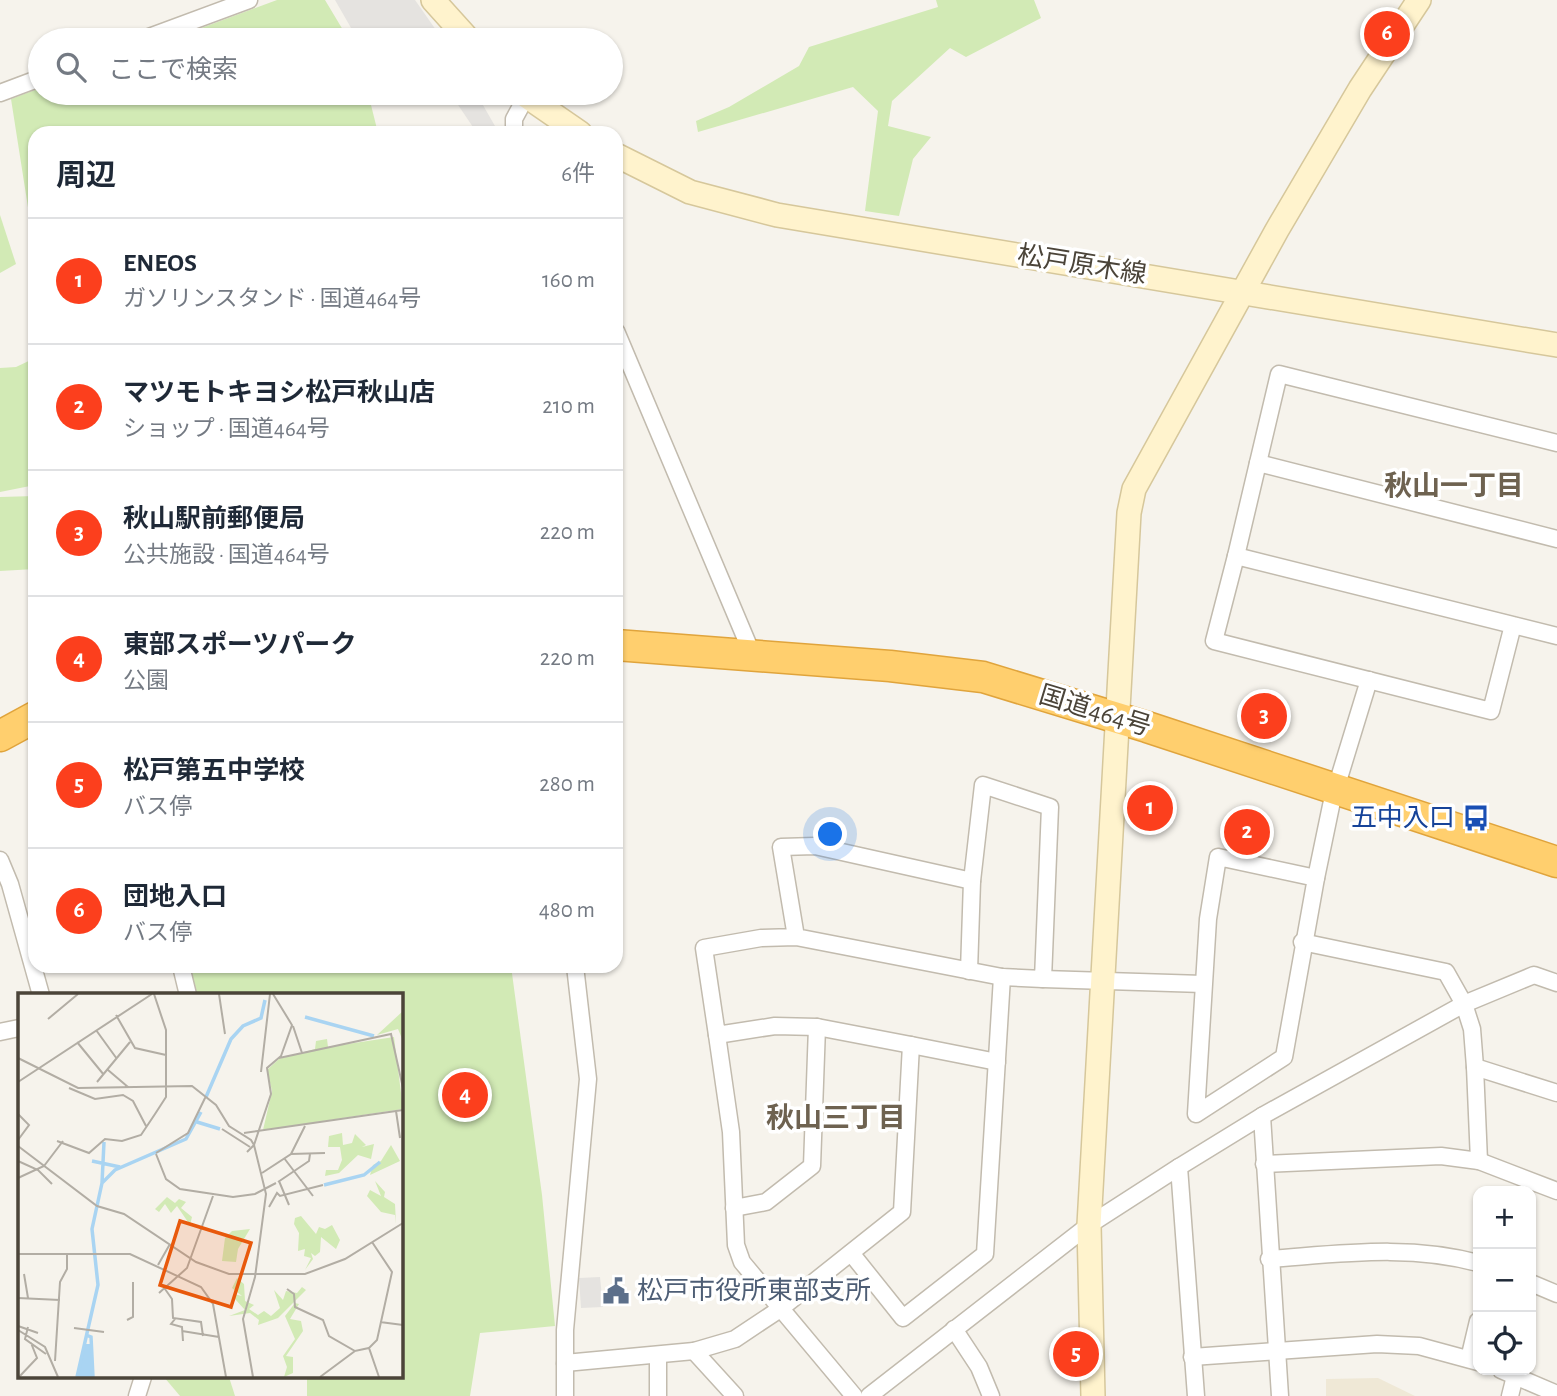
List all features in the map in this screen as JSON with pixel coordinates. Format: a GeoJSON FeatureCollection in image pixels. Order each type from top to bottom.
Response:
{"type":"FeatureCollection","features":[{"type":"Feature","properties":{"kind":"highway","name":"国道464号"},"geometry":{"type":"LineString","coordinates":[[623,646],[969,675],[1118,718],[1557,862]]}},
{"type":"Feature","properties":{"kind":"highway"},"geometry":{"type":"LineString","coordinates":[[0,736],[28,721]]}},
{"type":"Feature","properties":{"kind":"street"},"geometry":{"type":"LineString","coordinates":[[173,28],[249,0]]}},
{"type":"Feature","properties":{"kind":"street"},"geometry":{"type":"LineString","coordinates":[[433,0],[458,28]]}},
{"type":"Feature","properties":{"kind":"street"},"geometry":{"type":"LineString","coordinates":[[1093,1396],[1089,1225],[1129,513],[1134,489],[1243,290],[1360,89],[1419,0]]}},
{"type":"Feature","properties":{"kind":"street"},"geometry":{"type":"LineString","coordinates":[[0,93],[28,82]]}},
{"type":"Feature","properties":{"kind":"street"},"geometry":{"type":"LineString","coordinates":[[514,126],[520,105]]}},
{"type":"Feature","properties":{"kind":"street"},"geometry":{"type":"LineString","coordinates":[[539,105],[570,126]]}},
{"type":"Feature","properties":{"kind":"street","name":"松戸原木線"},"geometry":{"type":"LineString","coordinates":[[623,158],[690,192],[766,213],[1243,290],[1557,345]]}},
{"type":"Feature","properties":{"kind":"street"},"geometry":{"type":"LineString","coordinates":[[623,348],[748,644],[747,655]]}},
{"type":"Feature","properties":{"kind":"street"},"geometry":{"type":"LineString","coordinates":[[1513,625],[1491,711],[1214,641],[1279,374],[1557,443]]}},
{"type":"Feature","properties":{"kind":"street"},"geometry":{"type":"LineString","coordinates":[[1258,463],[1557,538]]}},
{"type":"Feature","properties":{"kind":"street"},"geometry":{"type":"LineString","coordinates":[[1236,556],[1557,636]]}},
{"type":"Feature","properties":{"kind":"street"},"geometry":{"type":"LineString","coordinates":[[1316,878],[1218,857],[1208,919],[1196,1114],[1284,1057],[1302,942],[1336,789],[1369,680]]}},
{"type":"Feature","properties":{"kind":"street"},"geometry":{"type":"LineString","coordinates":[[969,971],[972,881],[983,785],[1050,807],[1043,979]]}},
{"type":"Feature","properties":{"kind":"street"},"geometry":{"type":"LineString","coordinates":[[796,937],[780,847],[815,846],[972,881]]}},
{"type":"Feature","properties":{"kind":"street"},"geometry":{"type":"LineString","coordinates":[[0,860],[10,884],[28,948]]}},
{"type":"Feature","properties":{"kind":"street"},"geometry":{"type":"LineString","coordinates":[[854,1396],[742,1262],[736,1245],[731,1132],[704,948],[761,938],[796,937],[1002,977],[1203,984]]}},
{"type":"Feature","properties":{"kind":"street"},"geometry":{"type":"LineString","coordinates":[[1302,942],[1446,972],[1464,1004],[1472,1029],[1479,1161]]}},
{"type":"Feature","properties":{"kind":"street"},"geometry":{"type":"LineString","coordinates":[[35,973],[40,993]]}},
{"type":"Feature","properties":{"kind":"street"},"geometry":{"type":"LineString","coordinates":[[183,973],[188,993]]}},
{"type":"Feature","properties":{"kind":"street"},"geometry":{"type":"LineString","coordinates":[[565,1396],[565,1363],[588,1079],[576,973]]}},
{"type":"Feature","properties":{"kind":"street"},"geometry":{"type":"LineString","coordinates":[[869,1396],[1089,1225],[1262,1116],[1464,1004],[1534,975],[1557,983]]}},
{"type":"Feature","properties":{"kind":"street"},"geometry":{"type":"LineString","coordinates":[[851,1253],[903,1318],[985,1254],[1002,977]]}},
{"type":"Feature","properties":{"kind":"street"},"geometry":{"type":"LineString","coordinates":[[717,1035],[775,1026],[817,1027],[997,1062]]}},
{"type":"Feature","properties":{"kind":"street"},"geometry":{"type":"LineString","coordinates":[[734,1208],[766,1202],[812,1167],[817,1027]]}},
{"type":"Feature","properties":{"kind":"street"},"geometry":{"type":"LineString","coordinates":[[0,1032],[18,1028]]}},
{"type":"Feature","properties":{"kind":"street"},"geometry":{"type":"LineString","coordinates":[[565,1363],[694,1351],[735,1339],[780,1309],[902,1212],[911,1045]]}},
{"type":"Feature","properties":{"kind":"street"},"geometry":{"type":"LineString","coordinates":[[1475,1067],[1557,1093]]}},
{"type":"Feature","properties":{"kind":"street"},"geometry":{"type":"LineString","coordinates":[[1262,1116],[1269,1259],[1280,1396]]}},
{"type":"Feature","properties":{"kind":"street"},"geometry":{"type":"LineString","coordinates":[[1264,1164],[1407,1156],[1479,1161],[1557,1191]]}},
{"type":"Feature","properties":{"kind":"street"},"geometry":{"type":"LineString","coordinates":[[1180,1167],[1196,1396]]}},
{"type":"Feature","properties":{"kind":"street"},"geometry":{"type":"LineString","coordinates":[[1269,1259],[1399,1250],[1446,1254],[1473,1262]]}},
{"type":"Feature","properties":{"kind":"street"},"geometry":{"type":"LineString","coordinates":[[1536,1285],[1557,1294]]}},
{"type":"Feature","properties":{"kind":"street"},"geometry":{"type":"LineString","coordinates":[[954,1329],[979,1367],[991,1396]]}},
{"type":"Feature","properties":{"kind":"street"},"geometry":{"type":"LineString","coordinates":[[1192,1357],[1377,1344],[1419,1346],[1473,1360]]}},
{"type":"Feature","properties":{"kind":"street"},"geometry":{"type":"LineString","coordinates":[[694,1351],[735,1396]]}},
{"type":"Feature","properties":{"kind":"street"},"geometry":{"type":"LineString","coordinates":[[658,1354],[658,1396]]}},
{"type":"Feature","properties":{"kind":"street"},"geometry":{"type":"LineString","coordinates":[[1508,1375],[1510,1396]]}},
{"type":"Feature","properties":{"kind":"street"},"geometry":{"type":"LineString","coordinates":[[1513,1375],[1557,1394]]}},
{"type":"Feature","properties":{"kind":"street"},"geometry":{"type":"LineString","coordinates":[[137,1396],[143,1378]]}},
{"type":"Feature","properties":{"kind":"shaded area"},"geometry":{"type":"Polygon","coordinates":[[[335,0],[415,0],[435,28],[351,28],[335,0]]]}},
{"type":"Feature","properties":{"kind":"shaded area"},"geometry":{"type":"Polygon","coordinates":[[[458,105],[483,105],[495,126],[472,126],[458,105]]]}},
{"type":"Feature","properties":{"kind":"shaded area"},"geometry":{"type":"Polygon","coordinates":[[[600,1277],[603,1307],[581,1308],[579,1278],[600,1277]]]}},
{"type":"Feature","properties":{"kind":"shaded area"},"geometry":{"type":"Polygon","coordinates":[[[1378,1378],[1415,1396],[1326,1396],[1326,1379],[1378,1378]]]}},
{"type":"Feature","properties":{"kind":"green space"},"geometry":{"type":"Polygon","coordinates":[[[277,0],[325,0],[342,28],[201,28],[277,0]]]}},
{"type":"Feature","properties":{"kind":"green space"},"geometry":{"type":"Polygon","coordinates":[[[936,0],[1034,0],[1041,18],[966,57],[950,48],[892,101],[888,126],[931,137],[913,159],[899,216],[865,211],[878,111],[853,87],[698,132],[696,121],[729,107],[799,66],[809,47],[938,7],[936,0]]]}},
{"type":"Feature","properties":{"kind":"green space"},"geometry":{"type":"Polygon","coordinates":[[[28,93],[28,105],[371,105],[376,126],[28,126],[28,207],[11,99],[28,93]]]}},
{"type":"Feature","properties":{"kind":"green space"},"geometry":{"type":"Polygon","coordinates":[[[0,215],[16,264],[0,273],[0,215]]]}},
{"type":"Feature","properties":{"kind":"green space"},"geometry":{"type":"Polygon","coordinates":[[[28,361],[28,486],[0,492],[0,368],[16,367],[28,361]]]}},
{"type":"Feature","properties":{"kind":"green space"},"geometry":{"type":"Polygon","coordinates":[[[28,496],[28,569],[0,571],[0,497],[28,496]]]}},
{"type":"Feature","properties":{"kind":"green space"},"geometry":{"type":"Polygon","coordinates":[[[189,973],[512,973],[542,1195],[555,1326],[480,1333],[470,1396],[307,1396],[307,1378],[402,1378],[402,993],[194,993],[189,973]]]}},
{"type":"Feature","properties":{"kind":"green space"},"geometry":{"type":"Polygon","coordinates":[[[165,1378],[229,1378],[235,1396],[180,1396],[165,1378]]]}},
{"type":"Feature","properties":{"kind":"place","name":"団地入口"},"geometry":{"type":"Point","coordinates":[1387,34]}},
{"type":"Feature","properties":{"kind":"place","name":"秋山駅前郵便局"},"geometry":{"type":"Point","coordinates":[1264,716]}},
{"type":"Feature","properties":{"kind":"place","name":"ENEOS"},"geometry":{"type":"Point","coordinates":[1150,808]}},
{"type":"Feature","properties":{"kind":"place","name":"五中入口"},"geometry":{"type":"Point","coordinates":[1476,818]}},
{"type":"Feature","properties":{"kind":"place","name":"マツモトキヨシ松戸秋山店"},"geometry":{"type":"Point","coordinates":[1247,832]}},
{"type":"Feature","properties":{"kind":"place","name":"東部スポーツパーク"},"geometry":{"type":"Point","coordinates":[465,1095]}},
{"type":"Feature","properties":{"kind":"place","name":"松戸市役所東部支所"},"geometry":{"type":"Point","coordinates":[616,1291]}},
{"type":"Feature","properties":{"kind":"place","name":"松戸第五中学校"},"geometry":{"type":"Point","coordinates":[1076,1354]}},
{"type":"Feature","properties":{"kind":"district","name":"秋山一丁目"},"geometry":{"type":"Point","coordinates":[1454,487]}},
{"type":"Feature","properties":{"kind":"district","name":"秋山三丁目"},"geometry":{"type":"Point","coordinates":[836,1119]}}]}
